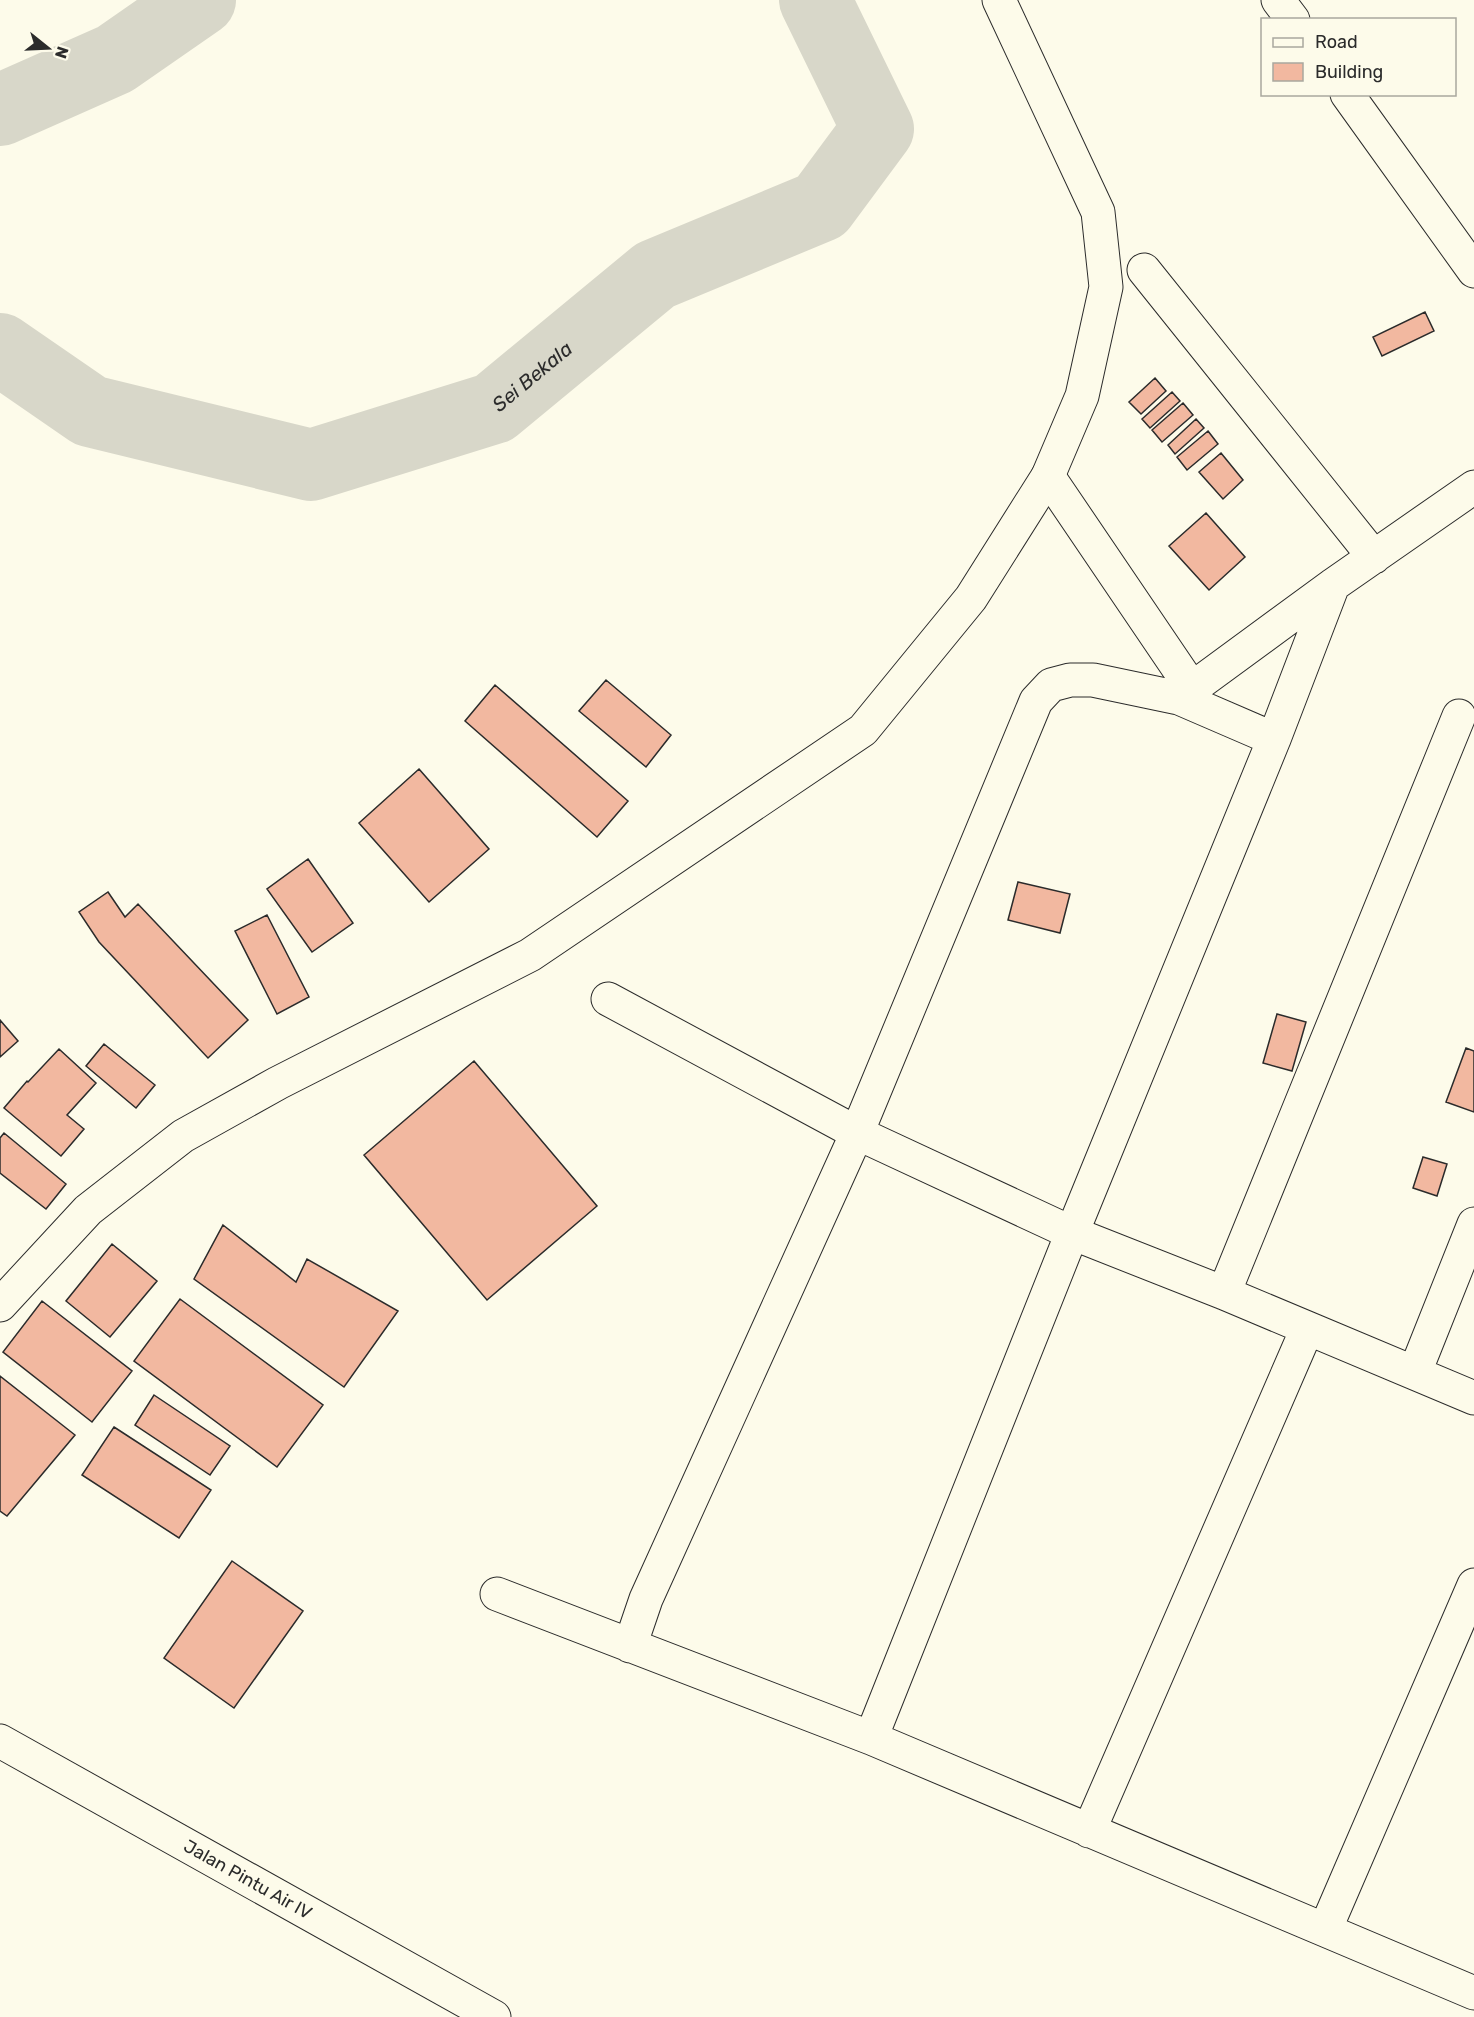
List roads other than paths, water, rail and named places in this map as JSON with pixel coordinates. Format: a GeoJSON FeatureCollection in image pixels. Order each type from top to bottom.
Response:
{"type":"FeatureCollection","features":[{"type":"Feature","properties":{"kind":"street"},"geometry":{"type":"LineString","coordinates":[[0,1305],[88,1210],[183,1137],[278,1083],[530,955],[863,730],[971,598],[1048,476],[1082,396],[1106,287],[1098,212],[999,0]]}},
{"type":"Feature","properties":{"kind":"street"},"geometry":{"type":"LineString","coordinates":[[1278,0],[1292,18]]}},
{"type":"Feature","properties":{"kind":"street"},"geometry":{"type":"LineString","coordinates":[[1348,96],[1474,271]]}},
{"type":"Feature","properties":{"kind":"street"},"geometry":{"type":"LineString","coordinates":[[1144,270],[1374,557]]}},
{"type":"Feature","properties":{"kind":"street"},"geometry":{"type":"LineString","coordinates":[[1048,476],[1185,693]]}},
{"type":"Feature","properties":{"kind":"street"},"geometry":{"type":"LineString","coordinates":[[1185,693],[1333,585],[1474,487]]}},
{"type":"Feature","properties":{"kind":"street"},"geometry":{"type":"LineString","coordinates":[[872,1738],[1072,1233],[1274,739],[1333,585]]}},
{"type":"Feature","properties":{"kind":"street"},"geometry":{"type":"LineString","coordinates":[[630,1646],[646,1599],[857,1133],[1036,701],[1051,685],[1070,680],[1094,680],[1185,693],[1274,739]]}},
{"type":"Feature","properties":{"kind":"street"},"geometry":{"type":"LineString","coordinates":[[1224,1293],[1459,716]]}},
{"type":"Feature","properties":{"kind":"street"},"geometry":{"type":"LineString","coordinates":[[608,999],[857,1133],[1072,1233],[1224,1293],[1474,1398]]}},
{"type":"Feature","properties":{"kind":"street"},"geometry":{"type":"LineString","coordinates":[[1415,1372],[1474,1224]]}},
{"type":"Feature","properties":{"kind":"street"},"geometry":{"type":"LineString","coordinates":[[1089,1831],[1307,1329]]}},
{"type":"Feature","properties":{"kind":"street"},"geometry":{"type":"LineString","coordinates":[[1325,1930],[1474,1586]]}},
{"type":"Feature","properties":{"kind":"street"},"geometry":{"type":"LineString","coordinates":[[497,1594],[872,1738],[1474,1993]]}},
{"type":"Feature","properties":{"kind":"street","name":"Jalan Pintu Air IV"},"geometry":{"type":"LineString","coordinates":[[0,1741],[494,2017]]}},
{"type":"Feature","properties":{"kind":"waterway","name":"Sei Bekala"},"geometry":{"type":"LineString","coordinates":[[0,110],[115,59],[200,0]]}},
{"type":"Feature","properties":{"kind":"waterway","name":"Sei Bekala"},"geometry":{"type":"LineString","coordinates":[[0,349],[90,411],[311,465],[494,408],[655,275],[821,206],[878,129],[815,0]]}}]}
